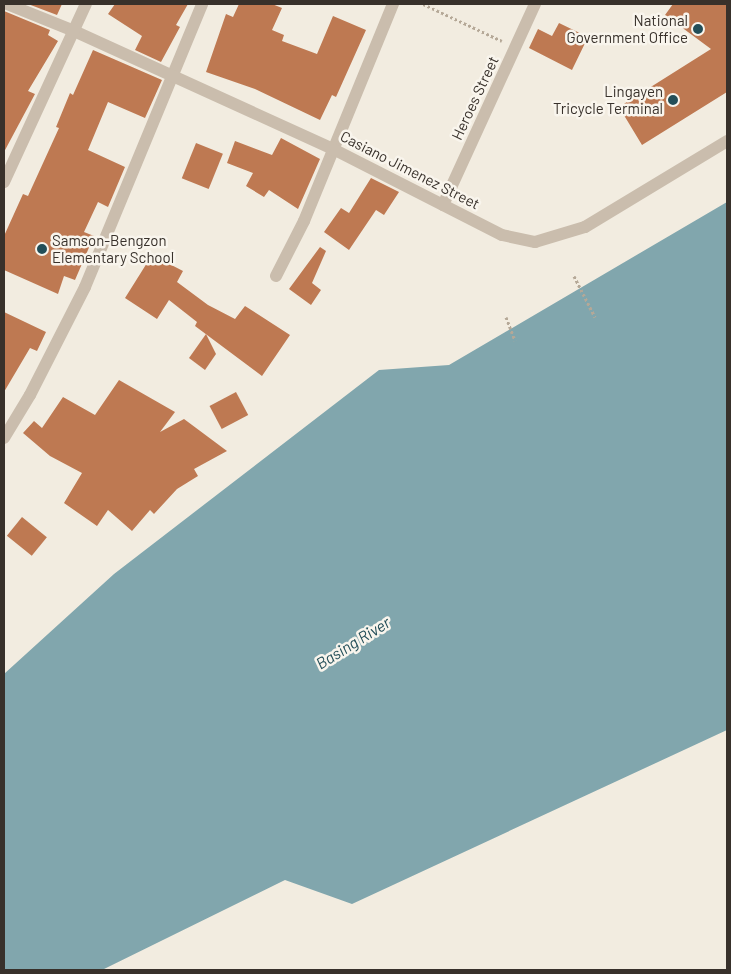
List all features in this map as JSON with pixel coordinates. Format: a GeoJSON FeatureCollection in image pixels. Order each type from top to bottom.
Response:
{"type":"FeatureCollection","features":[{"type":"Feature","properties":{"kind":"street","name":"Casiano Jimenez Street"},"geometry":{"type":"LineString","coordinates":[[6,4],[74,32],[335,150],[502,235],[535,242],[584,227],[727,141]]}},
{"type":"Feature","properties":{"kind":"street"},"geometry":{"type":"LineString","coordinates":[[4,182],[86,4]]}},
{"type":"Feature","properties":{"kind":"street"},"geometry":{"type":"LineString","coordinates":[[4,438],[30,395],[85,287],[202,4]]}},
{"type":"Feature","properties":{"kind":"street"},"geometry":{"type":"LineString","coordinates":[[276,276],[304,221],[335,150],[393,4]]}},
{"type":"Feature","properties":{"kind":"street","name":"Heroes Street"},"geometry":{"type":"LineString","coordinates":[[443,205],[535,4]]}},
{"type":"Feature","properties":{"kind":"path"},"geometry":{"type":"LineString","coordinates":[[423,4],[516,48]]}},
{"type":"Feature","properties":{"kind":"path"},"geometry":{"type":"LineString","coordinates":[[574,276],[595,317]]}},
{"type":"Feature","properties":{"kind":"path"},"geometry":{"type":"LineString","coordinates":[[506,317],[515,340]]}},
{"type":"Feature","properties":{"kind":"water","name":"Basing River"},"geometry":{"type":"Polygon","coordinates":[[[727,202],[727,730],[352,904],[285,880],[102,970],[4,970],[4,674],[114,574],[379,370],[449,365],[727,202]]]}},
{"type":"Feature","properties":{"kind":"building"},"geometry":{"type":"Polygon","coordinates":[[[28,4],[62,4],[57,15],[28,4]]]}},
{"type":"Feature","properties":{"kind":"building"},"geometry":{"type":"Polygon","coordinates":[[[115,4],[188,4],[176,25],[180,27],[161,62],[135,50],[142,36],[108,14],[115,4]]]}},
{"type":"Feature","properties":{"kind":"building"},"geometry":{"type":"Polygon","coordinates":[[[239,4],[272,4],[282,8],[272,30],[284,35],[282,41],[317,54],[333,16],[366,30],[336,97],[332,95],[320,120],[255,89],[206,72],[226,14],[233,17],[239,4]]]}},
{"type":"Feature","properties":{"kind":"building","name":"Lingayen Tricycle Terminal"},"geometry":{"type":"Polygon","coordinates":[[[673,4],[727,4],[727,92],[642,145],[619,107],[711,49],[665,15],[673,4]]]}},
{"type":"Feature","properties":{"kind":"building"},"geometry":{"type":"Polygon","coordinates":[[[4,11],[50,30],[48,35],[58,41],[28,91],[35,94],[4,152],[4,11]]]}},
{"type":"Feature","properties":{"kind":"building"},"geometry":{"type":"Polygon","coordinates":[[[559,23],[588,37],[572,70],[529,48],[538,29],[552,36],[559,23]]]}},
{"type":"Feature","properties":{"kind":"building"},"geometry":{"type":"Polygon","coordinates":[[[93,50],[162,80],[145,118],[108,102],[88,150],[125,167],[108,207],[98,202],[84,232],[94,236],[75,280],[64,276],[58,294],[4,270],[4,236],[23,194],[28,196],[59,128],[56,127],[70,93],[73,95],[93,50]]]}},
{"type":"Feature","properties":{"kind":"building"},"geometry":{"type":"Polygon","coordinates":[[[281,138],[320,159],[298,209],[269,190],[264,197],[246,186],[253,173],[227,163],[235,141],[272,155],[281,138]]]}},
{"type":"Feature","properties":{"kind":"building"},"geometry":{"type":"Polygon","coordinates":[[[196,143],[223,154],[209,189],[182,178],[196,143]]]}},
{"type":"Feature","properties":{"kind":"building"},"geometry":{"type":"Polygon","coordinates":[[[371,178],[399,192],[384,215],[376,210],[349,250],[324,232],[341,208],[349,213],[371,178]]]}},
{"type":"Feature","properties":{"kind":"building"},"geometry":{"type":"Polygon","coordinates":[[[320,247],[326,251],[312,283],[321,290],[311,305],[289,289],[320,247]]]}},
{"type":"Feature","properties":{"kind":"building"},"geometry":{"type":"Polygon","coordinates":[[[152,255],[183,271],[177,282],[208,305],[235,319],[245,306],[290,335],[262,376],[195,326],[197,322],[169,300],[157,319],[125,298],[152,255]]]}},
{"type":"Feature","properties":{"kind":"building"},"geometry":{"type":"Polygon","coordinates":[[[4,312],[46,332],[37,351],[30,348],[4,392],[4,312]]]}},
{"type":"Feature","properties":{"kind":"building"},"geometry":{"type":"Polygon","coordinates":[[[206,334],[216,354],[205,370],[189,358],[206,334]]]}},
{"type":"Feature","properties":{"kind":"building"},"geometry":{"type":"Polygon","coordinates":[[[119,380],[175,412],[160,432],[184,419],[227,451],[194,469],[198,476],[177,489],[154,514],[150,510],[132,531],[108,510],[97,526],[64,503],[82,473],[50,456],[23,433],[34,421],[42,428],[63,397],[95,415],[119,380]]]}},
{"type":"Feature","properties":{"kind":"building"},"geometry":{"type":"Polygon","coordinates":[[[236,392],[248,415],[222,429],[210,406],[236,392]]]}},
{"type":"Feature","properties":{"kind":"building"},"geometry":{"type":"Polygon","coordinates":[[[22,517],[47,537],[32,556],[7,536],[22,517]]]}},
{"type":"Feature","properties":{"kind":"place","name":"National Government Office"},"geometry":{"type":"Point","coordinates":[698,29]}},
{"type":"Feature","properties":{"kind":"place","name":"Lingayen Tricycle Terminal"},"geometry":{"type":"Point","coordinates":[673,100]}},
{"type":"Feature","properties":{"kind":"place","name":"Samson-Bengzon Elementary School"},"geometry":{"type":"Point","coordinates":[42,249]}}]}
